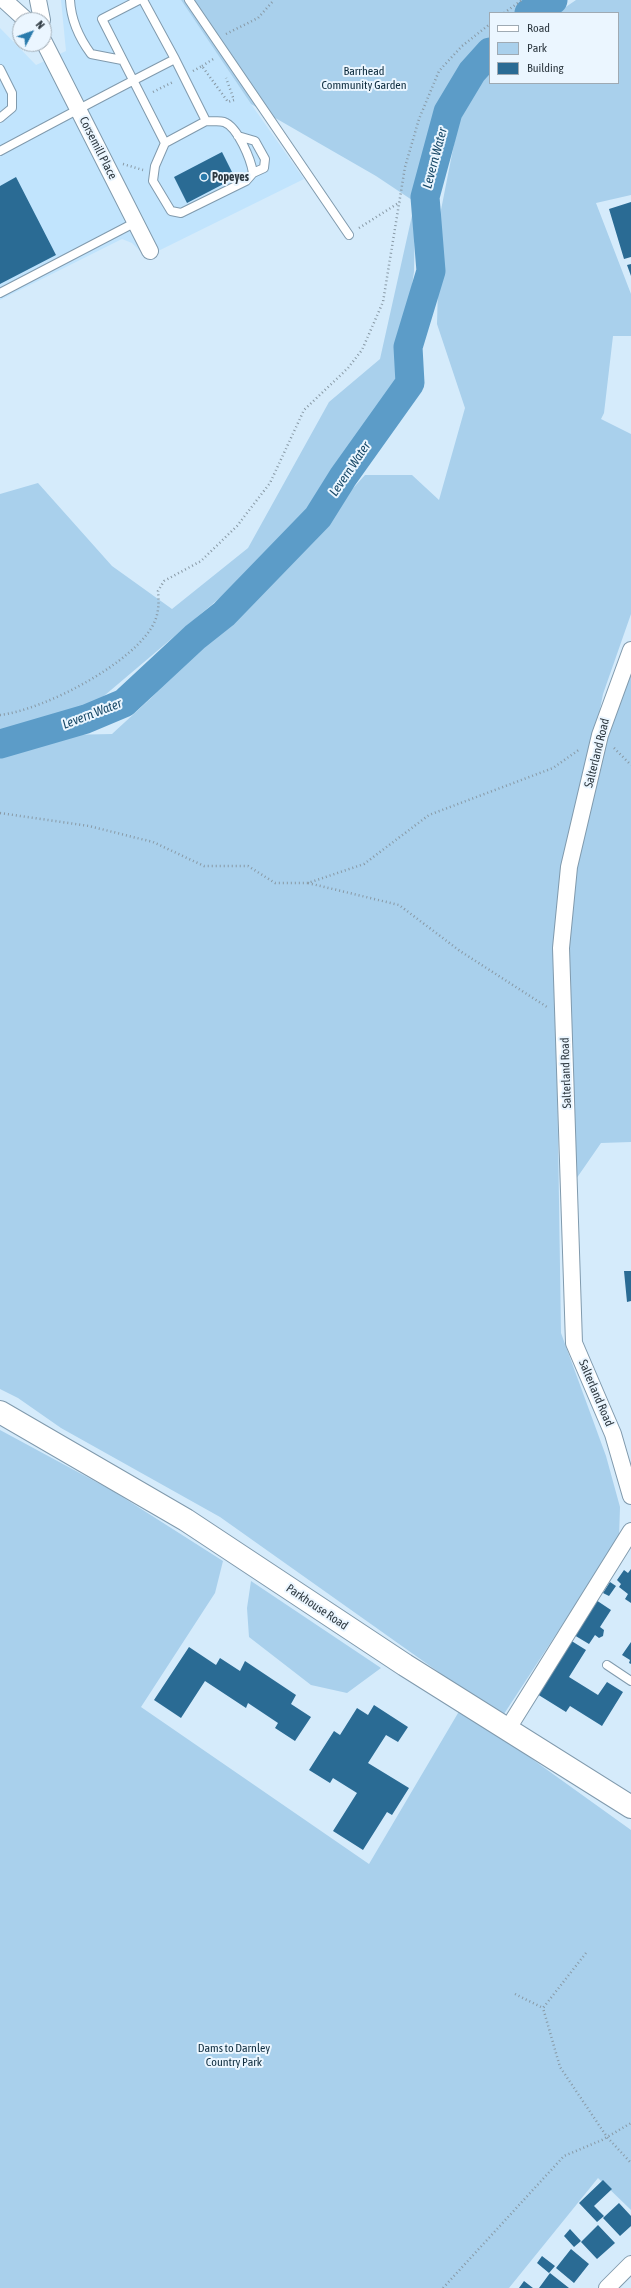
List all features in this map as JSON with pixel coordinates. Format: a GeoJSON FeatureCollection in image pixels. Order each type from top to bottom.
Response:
{"type":"FeatureCollection","features":[{"type":"Feature","properties":{"kind":"main road","name":"Parkhouse Road"},"geometry":{"type":"LineString","coordinates":[[0,1412],[119,1479],[186,1520],[337,1621],[507,1730],[631,1807]]}},
{"type":"Feature","properties":{"kind":"street"},"geometry":{"type":"LineString","coordinates":[[4,0],[17,12]]}},
{"type":"Feature","properties":{"kind":"street"},"geometry":{"type":"LineString","coordinates":[[38,0],[40,12]]}},
{"type":"Feature","properties":{"kind":"street","name":"Corsemill Place"},"geometry":{"type":"LineString","coordinates":[[51,52],[150,251]]}},
{"type":"Feature","properties":{"kind":"street","name":"Salterland Road"},"geometry":{"type":"LineString","coordinates":[[631,650],[600,735],[569,867],[564,902],[561,948],[574,1343],[613,1434],[631,1496]]}},
{"type":"Feature","properties":{"kind":"street"},"geometry":{"type":"LineString","coordinates":[[507,1730],[631,1531]]}},
{"type":"Feature","properties":{"kind":"street"},"geometry":{"type":"LineString","coordinates":[[607,2288],[631,2264]]}},
{"type":"Feature","properties":{"kind":"lane"},"geometry":{"type":"LineString","coordinates":[[70,0],[70,9],[82,42],[91,54],[122,60]]}},
{"type":"Feature","properties":{"kind":"lane"},"geometry":{"type":"LineString","coordinates":[[139,0],[102,19],[165,143]]}},
{"type":"Feature","properties":{"kind":"lane"},"geometry":{"type":"LineString","coordinates":[[143,0],[206,121]]}},
{"type":"Feature","properties":{"kind":"lane"},"geometry":{"type":"LineString","coordinates":[[189,0],[349,235]]}},
{"type":"Feature","properties":{"kind":"lane"},"geometry":{"type":"LineString","coordinates":[[0,151],[175,59]]}},
{"type":"Feature","properties":{"kind":"lane"},"geometry":{"type":"LineString","coordinates":[[0,69],[12,93],[12,108],[0,118]]}},
{"type":"Feature","properties":{"kind":"lane"},"geometry":{"type":"LineString","coordinates":[[238,136],[255,141],[265,159],[264,168],[253,173],[246,181],[181,213],[171,211],[153,181],[155,166],[165,143],[206,121],[225,122],[234,129],[252,162],[253,173]]}},
{"type":"Feature","properties":{"kind":"lane"},"geometry":{"type":"LineString","coordinates":[[0,293],[136,222]]}},
{"type":"Feature","properties":{"kind":"lane"},"geometry":{"type":"LineString","coordinates":[[606,1665],[631,1681]]}},
{"type":"Feature","properties":{"kind":"path"},"geometry":{"type":"LineString","coordinates":[[215,40],[258,18],[274,0]]}},
{"type":"Feature","properties":{"kind":"path"},"geometry":{"type":"LineString","coordinates":[[505,12],[522,0]]}},
{"type":"Feature","properties":{"kind":"path"},"geometry":{"type":"LineString","coordinates":[[0,715],[53,700],[90,681],[142,641],[155,621],[159,605],[158,591],[164,581],[201,562],[241,520],[270,483],[304,410],[348,368],[362,350],[383,302],[405,167],[419,119],[439,71],[462,46],[489,25]]}},
{"type":"Feature","properties":{"kind":"path"},"geometry":{"type":"LineString","coordinates":[[202,66],[218,57]]}},
{"type":"Feature","properties":{"kind":"path"},"geometry":{"type":"LineString","coordinates":[[102,155],[110,151],[115,161],[154,174]]}},
{"type":"Feature","properties":{"kind":"path"},"geometry":{"type":"LineString","coordinates":[[349,235],[400,202]]}},
{"type":"Feature","properties":{"kind":"path"},"geometry":{"type":"LineString","coordinates":[[308,883],[364,864],[429,815],[553,768],[600,735],[631,765]]}},
{"type":"Feature","properties":{"kind":"path"},"geometry":{"type":"LineString","coordinates":[[0,813],[89,826],[146,840],[204,866],[248,866],[275,883],[308,883],[399,905],[460,951],[564,1018]]}},
{"type":"Feature","properties":{"kind":"path"},"geometry":{"type":"LineString","coordinates":[[542,2008],[586,1953]]}},
{"type":"Feature","properties":{"kind":"path"},"geometry":{"type":"LineString","coordinates":[[514,1994],[542,2008],[560,2067],[607,2137],[631,2163]]}},
{"type":"Feature","properties":{"kind":"path"},"geometry":{"type":"LineString","coordinates":[[443,2288],[564,2156],[607,2137],[631,2123]]}},
{"type":"Feature","properties":{"kind":"shaded area"},"geometry":{"type":"Polygon","coordinates":[[[61,0],[181,0],[251,104],[304,179],[146,257],[132,243],[122,239],[0,300],[0,28],[12,40],[12,52],[23,52],[36,65],[66,51],[61,0]]]}},
{"type":"Feature","properties":{"kind":"green space","name":"Barrhead Community Garden"},"geometry":{"type":"Polygon","coordinates":[[[181,0],[545,0],[528,12],[489,12],[489,40],[484,43],[436,109],[415,202],[376,176],[251,104],[181,0]]]}},
{"type":"Feature","properties":{"kind":"green space"},"geometry":{"type":"Polygon","coordinates":[[[576,0],[631,0],[631,195],[596,203],[631,294],[631,336],[613,336],[604,413],[601,419],[631,434],[631,614],[603,694],[555,939],[561,1333],[606,1456],[620,1507],[619,1538],[502,1717],[220,1517],[61,1428],[18,1398],[0,1389],[0,755],[64,735],[112,734],[150,699],[212,633],[259,592],[365,475],[412,475],[439,500],[465,408],[437,324],[440,215],[456,134],[467,98],[489,72],[489,84],[619,84],[619,12],[558,12],[576,0]]]}},
{"type":"Feature","properties":{"kind":"green space"},"geometry":{"type":"Polygon","coordinates":[[[415,202],[414,272],[398,377],[317,501],[248,574],[98,701],[0,732],[0,494],[38,483],[112,566],[172,609],[248,548],[329,402],[380,359],[415,202]]]}},
{"type":"Feature","properties":{"kind":"green space"},"geometry":{"type":"Polygon","coordinates":[[[631,675],[631,1142],[601,1143],[574,1182],[567,923],[589,800],[612,722],[631,675]]]}},
{"type":"Feature","properties":{"kind":"green space","name":"Dams to Darnley Country Park"},"geometry":{"type":"Polygon","coordinates":[[[0,1430],[113,1491],[223,1561],[215,1593],[141,1707],[369,1864],[461,1708],[631,1830],[631,2210],[598,2178],[509,2288],[0,2288],[0,1430]]]}},
{"type":"Feature","properties":{"kind":"green space"},"geometry":{"type":"Polygon","coordinates":[[[251,1581],[381,1668],[347,1693],[311,1685],[249,1637],[247,1608],[251,1581]]]}},
{"type":"Feature","properties":{"kind":"building","name":"Popeyes"},"geometry":{"type":"Polygon","coordinates":[[[222,152],[235,178],[187,203],[174,177],[222,152]]]}},
{"type":"Feature","properties":{"kind":"building"},"geometry":{"type":"Polygon","coordinates":[[[16,177],[56,255],[0,284],[0,186],[16,177]]]}},
{"type":"Feature","properties":{"kind":"building"},"geometry":{"type":"Polygon","coordinates":[[[631,202],[631,257],[624,259],[609,209],[631,202]]]}},
{"type":"Feature","properties":{"kind":"building"},"geometry":{"type":"Polygon","coordinates":[[[631,264],[631,276],[627,265],[631,264]]]}},
{"type":"Feature","properties":{"kind":"building"},"geometry":{"type":"Polygon","coordinates":[[[624,1271],[631,1271],[631,1301],[627,1302],[624,1271]]]}},
{"type":"Feature","properties":{"kind":"building"},"geometry":{"type":"Polygon","coordinates":[[[631,1569],[631,1603],[625,1599],[628,1594],[619,1587],[621,1584],[617,1580],[624,1570],[628,1573],[631,1569]]]}},
{"type":"Feature","properties":{"kind":"building"},"geometry":{"type":"Polygon","coordinates":[[[610,1582],[616,1586],[609,1596],[603,1593],[610,1582]]]}},
{"type":"Feature","properties":{"kind":"building"},"geometry":{"type":"Polygon","coordinates":[[[596,1600],[611,1610],[600,1627],[604,1630],[603,1636],[599,1638],[595,1635],[589,1644],[574,1635],[596,1600]]]}},
{"type":"Feature","properties":{"kind":"building"},"geometry":{"type":"Polygon","coordinates":[[[570,1640],[586,1650],[569,1677],[598,1695],[607,1682],[623,1692],[602,1726],[570,1706],[566,1712],[537,1694],[570,1640]]]}},
{"type":"Feature","properties":{"kind":"building"},"geometry":{"type":"Polygon","coordinates":[[[631,1642],[631,1664],[629,1663],[630,1660],[622,1655],[631,1642]]]}},
{"type":"Feature","properties":{"kind":"building"},"geometry":{"type":"Polygon","coordinates":[[[189,1647],[216,1665],[220,1658],[240,1671],[245,1661],[296,1695],[291,1704],[311,1717],[295,1741],[275,1728],[278,1723],[248,1703],[246,1708],[205,1681],[181,1718],[154,1700],[189,1647]]]}},
{"type":"Feature","properties":{"kind":"building"},"geometry":{"type":"Polygon","coordinates":[[[374,1705],[408,1727],[398,1742],[386,1735],[368,1763],[409,1788],[392,1815],[387,1812],[363,1850],[333,1831],[357,1793],[333,1778],[330,1783],[309,1770],[334,1731],[340,1735],[357,1708],[368,1715],[374,1705]]]}},
{"type":"Feature","properties":{"kind":"building"},"geometry":{"type":"Polygon","coordinates":[[[603,2180],[612,2189],[594,2206],[604,2216],[597,2222],[579,2203],[603,2180]]]}},
{"type":"Feature","properties":{"kind":"building"},"geometry":{"type":"Polygon","coordinates":[[[619,2203],[631,2216],[631,2226],[620,2236],[603,2218],[619,2203]]]}},
{"type":"Feature","properties":{"kind":"building"},"geometry":{"type":"Polygon","coordinates":[[[598,2225],[615,2243],[597,2259],[581,2242],[598,2225]]]}},
{"type":"Feature","properties":{"kind":"building"},"geometry":{"type":"Polygon","coordinates":[[[570,2229],[581,2241],[574,2247],[564,2236],[570,2229]]]}},
{"type":"Feature","properties":{"kind":"building"},"geometry":{"type":"Polygon","coordinates":[[[571,2249],[589,2264],[574,2283],[556,2268],[571,2249]]]}},
{"type":"Feature","properties":{"kind":"building"},"geometry":{"type":"Polygon","coordinates":[[[542,2256],[555,2266],[549,2273],[537,2263],[542,2256]]]}},
{"type":"Feature","properties":{"kind":"building"},"geometry":{"type":"Polygon","coordinates":[[[550,2273],[569,2288],[539,2288],[550,2273]]]}},
{"type":"Feature","properties":{"kind":"building"},"geometry":{"type":"Polygon","coordinates":[[[524,2281],[533,2288],[519,2288],[524,2281]]]}},
{"type":"Feature","properties":{"kind":"waterway","name":"Levern Water"},"geometry":{"type":"LineString","coordinates":[[531,12],[553,0]]}},
{"type":"Feature","properties":{"kind":"waterway","name":"Levern Water"},"geometry":{"type":"LineString","coordinates":[[0,744],[86,719],[124,703],[195,637],[224,614],[318,517],[343,477],[410,383],[408,347],[431,271],[425,197],[448,112],[472,72],[489,53]]}},
{"type":"Feature","properties":{"kind":"place","name":"Popeyes"},"geometry":{"type":"Point","coordinates":[204,177]}}]}
